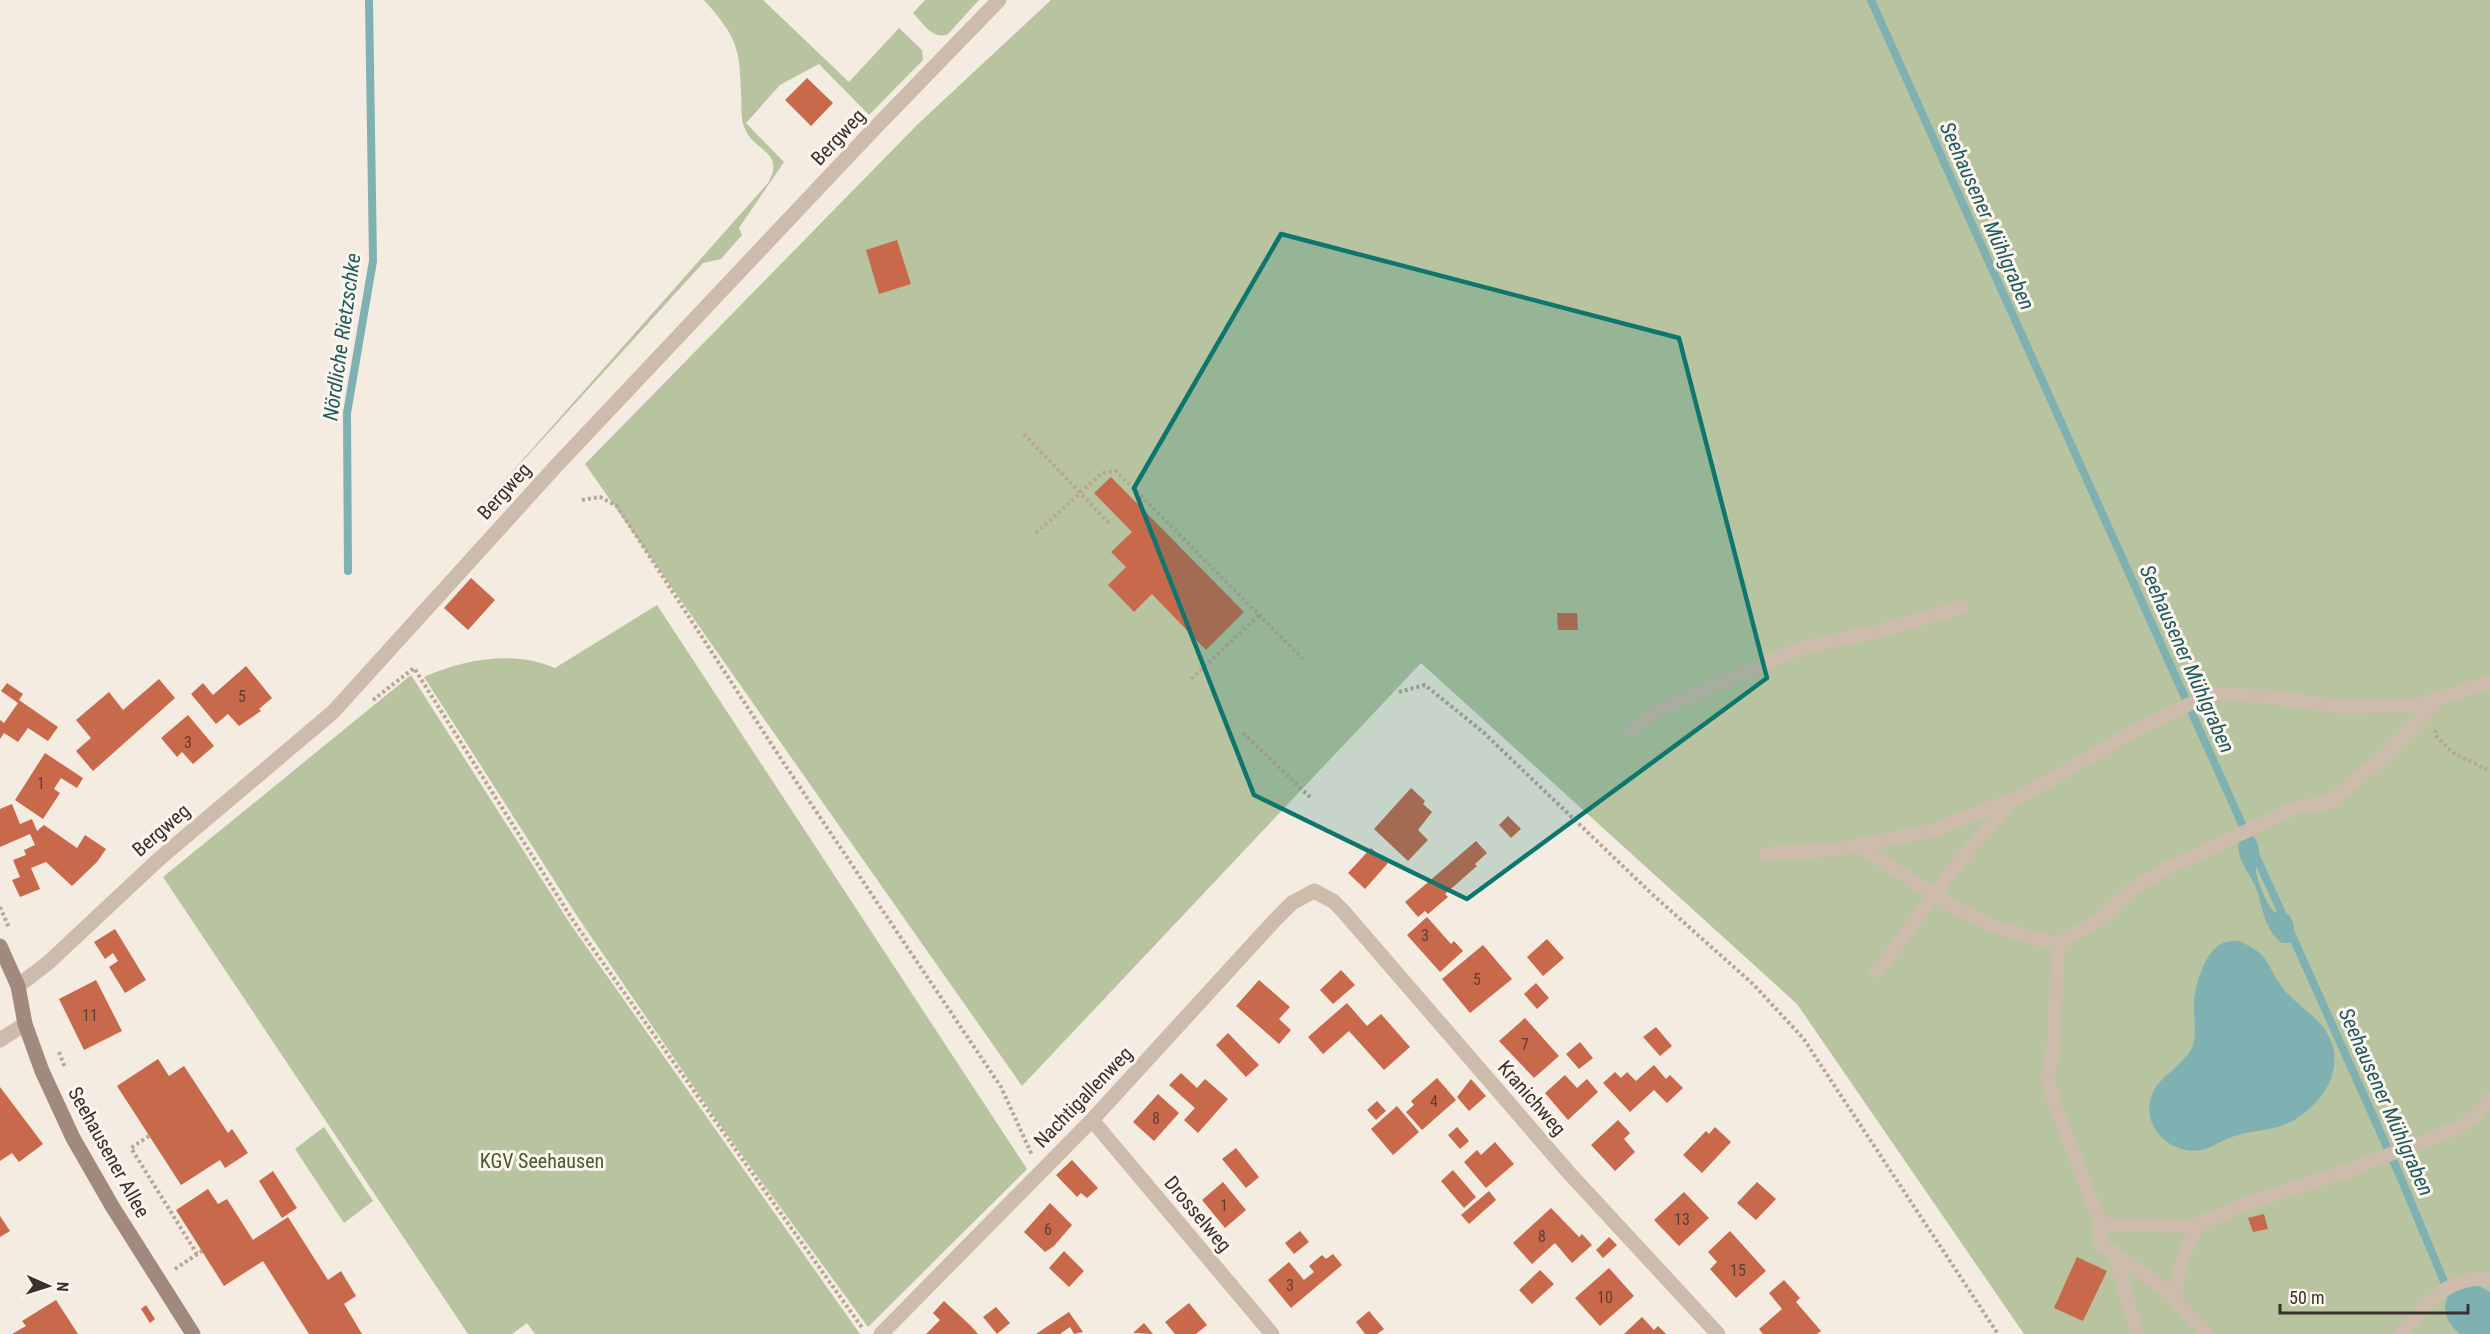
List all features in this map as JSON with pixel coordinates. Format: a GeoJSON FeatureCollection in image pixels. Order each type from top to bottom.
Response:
{"type":"FeatureCollection","features":[{"type":"Feature","properties":{"kind":"street","name":"Bergweg"},"geometry":{"type":"LineString","coordinates":[[18,986],[49,962],[159,859],[333,712],[557,465],[999,0]]}},
{"type":"Feature","properties":{"kind":"street","name":"Nachtigallenweg"},"geometry":{"type":"LineString","coordinates":[[881,1334],[1092,1120],[1274,921],[1292,903],[1314,891]]}},
{"type":"Feature","properties":{"kind":"street","name":"Kranichweg"},"geometry":{"type":"LineString","coordinates":[[1314,891],[1333,901],[1343,911],[1570,1174],[1718,1334]]}},
{"type":"Feature","properties":{"kind":"street","name":"Seehausener Allee"},"geometry":{"type":"LineString","coordinates":[[0,946],[18,986],[25,1024],[42,1071],[73,1138],[112,1206],[194,1334]]}},
{"type":"Feature","properties":{"kind":"street"},"geometry":{"type":"LineString","coordinates":[[0,1040],[25,1024]]}},
{"type":"Feature","properties":{"kind":"street","name":"Drosselweg"},"geometry":{"type":"LineString","coordinates":[[1092,1120],[1272,1334]]}},
{"type":"Feature","properties":{"kind":"lane"},"geometry":{"type":"LineString","coordinates":[[1631,730],[1657,711],[1801,648],[1879,631],[1963,607]]}},
{"type":"Feature","properties":{"kind":"lane"},"geometry":{"type":"LineString","coordinates":[[1765,854],[1858,846],[1931,831],[2024,795],[2127,735],[2210,694],[2263,696],[2343,707],[2419,705],[2490,682]]}},
{"type":"Feature","properties":{"kind":"lane"},"geometry":{"type":"LineString","coordinates":[[1858,846],[1956,908],[1999,928],[2058,944],[2100,919],[2130,891],[2163,870],[2298,807],[2328,803],[2386,755],[2439,698]]}},
{"type":"Feature","properties":{"kind":"lane"},"geometry":{"type":"LineString","coordinates":[[1876,971],[1934,894],[2012,800]]}},
{"type":"Feature","properties":{"kind":"lane"},"geometry":{"type":"LineString","coordinates":[[2058,944],[2053,1055],[2047,1077],[2055,1105],[2101,1225],[2101,1244],[2164,1289],[2207,1334]]}},
{"type":"Feature","properties":{"kind":"lane"},"geometry":{"type":"LineString","coordinates":[[2101,1225],[2192,1226],[2254,1201],[2347,1171],[2458,1128],[2480,1111],[2490,1098]]}},
{"type":"Feature","properties":{"kind":"lane"},"geometry":{"type":"LineString","coordinates":[[2175,1300],[2176,1281],[2182,1257],[2199,1223]]}},
{"type":"Feature","properties":{"kind":"lane"},"geometry":{"type":"LineString","coordinates":[[2114,1252],[2137,1334]]}},
{"type":"Feature","properties":{"kind":"lane"},"geometry":{"type":"LineString","coordinates":[[2400,1334],[2433,1299],[2455,1282],[2473,1278],[2490,1279]]}},
{"type":"Feature","properties":{"kind":"path"},"geometry":{"type":"LineString","coordinates":[[1024,434],[1109,523]]}},
{"type":"Feature","properties":{"kind":"path"},"geometry":{"type":"LineString","coordinates":[[1036,533],[1102,473],[1116,471],[1303,659]]}},
{"type":"Feature","properties":{"kind":"path"},"geometry":{"type":"LineString","coordinates":[[582,500],[600,497],[617,506],[785,765],[1001,1087],[1039,1173]]}},
{"type":"Feature","properties":{"kind":"path"},"geometry":{"type":"LineString","coordinates":[[1191,679],[1258,615]]}},
{"type":"Feature","properties":{"kind":"path"},"geometry":{"type":"LineString","coordinates":[[370,703],[414,668],[574,922],[867,1334]]}},
{"type":"Feature","properties":{"kind":"path"},"geometry":{"type":"LineString","coordinates":[[1399,692],[1425,685],[1483,732],[1652,894],[1722,955],[1803,1038],[1998,1334]]}},
{"type":"Feature","properties":{"kind":"path"},"geometry":{"type":"LineString","coordinates":[[2439,698],[2435,735],[2453,753],[2490,771]]}},
{"type":"Feature","properties":{"kind":"path"},"geometry":{"type":"LineString","coordinates":[[1243,733],[1310,796]]}},
{"type":"Feature","properties":{"kind":"path"},"geometry":{"type":"LineString","coordinates":[[55,1042],[68,1074]]}},
{"type":"Feature","properties":{"kind":"path"},"geometry":{"type":"LineString","coordinates":[[149,1136],[131,1148],[200,1252],[174,1269]]}},
{"type":"Feature","properties":{"kind":"path"},"geometry":{"type":"LineString","coordinates":[[169,1261],[180,1278]]}},
{"type":"Feature","properties":{"kind":"highlighted area"},"geometry":{"type":"Polygon","coordinates":[[[1281,234],[1679,338],[1767,678],[1467,899],[1254,795],[1134,488],[1281,234]]]}},
{"type":"Feature","properties":{"kind":"green space"},"geometry":{"type":"Polygon","coordinates":[[[704,0],[763,0],[849,82],[899,28],[922,50],[923,60],[869,115],[819,64],[780,85],[746,123],[784,162],[739,228],[742,235],[721,259],[703,263],[470,519],[768,183],[773,173],[771,158],[749,136],[743,125],[739,63],[734,42],[723,23],[704,0]]]}},
{"type":"Feature","properties":{"kind":"green space"},"geometry":{"type":"Polygon","coordinates":[[[925,0],[979,0],[948,34],[937,35],[928,30],[913,13],[925,0]]]}},
{"type":"Feature","properties":{"kind":"green space"},"geometry":{"type":"Polygon","coordinates":[[[1051,0],[2490,0],[2490,1334],[2024,1334],[1797,1004],[1421,663],[1022,1086],[585,464],[918,124],[1051,0]]]}},
{"type":"Feature","properties":{"kind":"green space"},"geometry":{"type":"Polygon","coordinates":[[[657,605],[1027,1169],[868,1327],[715,1118],[579,919],[424,677],[455,665],[489,659],[522,659],[555,668],[657,605]]]}},
{"type":"Feature","properties":{"kind":"green space","name":"KGV Seehausen"},"geometry":{"type":"Polygon","coordinates":[[[411,675],[571,925],[860,1334],[535,1334],[527,1323],[512,1334],[468,1334],[163,877],[411,675]]]}},
{"type":"Feature","properties":{"kind":"green space"},"geometry":{"type":"Polygon","coordinates":[[[324,1127],[373,1201],[344,1223],[295,1149],[324,1127]]]}},
{"type":"Feature","properties":{"kind":"water"},"geometry":{"type":"Polygon","coordinates":[[[2251,835],[2259,847],[2256,870],[2266,900],[2272,910],[2289,915],[2293,922],[2295,936],[2289,943],[2282,943],[2271,932],[2256,888],[2240,858],[2238,846],[2240,840],[2251,835]]]}},
{"type":"Feature","properties":{"kind":"water"},"geometry":{"type":"Polygon","coordinates":[[[2239,941],[2264,957],[2287,993],[2326,1031],[2332,1044],[2334,1069],[2324,1092],[2316,1102],[2289,1123],[2231,1137],[2202,1150],[2180,1148],[2162,1138],[2155,1129],[2149,1109],[2151,1098],[2159,1083],[2184,1059],[2193,1045],[2194,1000],[2199,977],[2206,961],[2215,948],[2221,944],[2239,941]]]}},
{"type":"Feature","properties":{"kind":"water"},"geometry":{"type":"Polygon","coordinates":[[[2476,1284],[2490,1292],[2490,1334],[2460,1334],[2447,1318],[2446,1302],[2451,1289],[2476,1284]]]}},
{"type":"Feature","properties":{"kind":"building"},"geometry":{"type":"Polygon","coordinates":[[[807,78],[833,103],[811,126],[785,100],[807,78]]]}},
{"type":"Feature","properties":{"kind":"building"},"geometry":{"type":"Polygon","coordinates":[[[897,240],[911,284],[879,294],[866,250],[897,240]]]}},
{"type":"Feature","properties":{"kind":"building"},"geometry":{"type":"Polygon","coordinates":[[[1111,477],[1244,612],[1206,650],[1152,594],[1134,612],[1108,585],[1126,567],[1111,552],[1132,532],[1094,493],[1111,477]]]}},
{"type":"Feature","properties":{"kind":"building"},"geometry":{"type":"Polygon","coordinates":[[[471,578],[495,600],[468,630],[444,608],[471,578]]]}},
{"type":"Feature","properties":{"kind":"building"},"geometry":{"type":"Polygon","coordinates":[[[1557,613],[1577,613],[1578,630],[1558,630],[1557,613]]]}},
{"type":"Feature","properties":{"kind":"building"},"geometry":{"type":"Polygon","coordinates":[[[246,666],[272,698],[259,709],[261,711],[239,726],[228,714],[216,724],[191,694],[203,683],[213,695],[246,666]]]}},
{"type":"Feature","properties":{"kind":"building"},"geometry":{"type":"Polygon","coordinates":[[[159,679],[175,698],[93,771],[76,751],[91,738],[76,720],[109,692],[123,710],[159,679]]]}},
{"type":"Feature","properties":{"kind":"building"},"geometry":{"type":"Polygon","coordinates":[[[7,683],[23,694],[19,700],[58,727],[48,741],[28,728],[18,742],[4,733],[0,739],[0,720],[4,723],[18,703],[1,691],[7,683]]]}},
{"type":"Feature","properties":{"kind":"building"},"geometry":{"type":"Polygon","coordinates":[[[188,715],[214,746],[193,764],[182,752],[177,757],[161,738],[188,715]]]}},
{"type":"Feature","properties":{"kind":"building"},"geometry":{"type":"Polygon","coordinates":[[[45,753],[83,778],[77,788],[61,778],[54,789],[60,793],[43,819],[15,800],[45,753]]]}},
{"type":"Feature","properties":{"kind":"building"},"geometry":{"type":"Polygon","coordinates":[[[1411,788],[1425,801],[1423,804],[1432,812],[1418,830],[1428,840],[1408,861],[1374,829],[1411,788]]]}},
{"type":"Feature","properties":{"kind":"building"},"geometry":{"type":"Polygon","coordinates":[[[12,804],[20,824],[32,819],[37,831],[44,825],[77,848],[85,835],[106,849],[97,862],[72,886],[46,862],[31,868],[40,889],[20,897],[12,880],[20,877],[13,860],[26,855],[24,850],[35,845],[30,834],[0,847],[0,809],[12,804]]]}},
{"type":"Feature","properties":{"kind":"building"},"geometry":{"type":"Polygon","coordinates":[[[1508,816],[1521,829],[1511,838],[1499,825],[1508,816]]]}},
{"type":"Feature","properties":{"kind":"building"},"geometry":{"type":"Polygon","coordinates":[[[1476,841],[1487,853],[1475,864],[1477,866],[1445,894],[1448,897],[1428,914],[1425,911],[1418,917],[1405,902],[1476,841]]]}},
{"type":"Feature","properties":{"kind":"building"},"geometry":{"type":"Polygon","coordinates":[[[1371,848],[1388,863],[1365,889],[1348,873],[1371,848]]]}},
{"type":"Feature","properties":{"kind":"building"},"geometry":{"type":"Polygon","coordinates":[[[1427,917],[1451,944],[1454,941],[1463,951],[1440,972],[1407,935],[1427,917]]]}},
{"type":"Feature","properties":{"kind":"building"},"geometry":{"type":"Polygon","coordinates":[[[115,929],[146,980],[125,993],[109,967],[118,961],[113,953],[105,959],[94,942],[115,929]]]}},
{"type":"Feature","properties":{"kind":"building"},"geometry":{"type":"Polygon","coordinates":[[[1547,939],[1564,958],[1543,976],[1527,957],[1547,939]]]}},
{"type":"Feature","properties":{"kind":"building"},"geometry":{"type":"Polygon","coordinates":[[[1483,945],[1512,979],[1470,1013],[1442,979],[1483,945]]]}},
{"type":"Feature","properties":{"kind":"building"},"geometry":{"type":"Polygon","coordinates":[[[1341,970],[1355,985],[1333,1004],[1320,990],[1341,970]]]}},
{"type":"Feature","properties":{"kind":"building"},"geometry":{"type":"Polygon","coordinates":[[[96,980],[122,1031],[84,1050],[59,999],[96,980]]]}},
{"type":"Feature","properties":{"kind":"building"},"geometry":{"type":"Polygon","coordinates":[[[1259,980],[1290,1007],[1279,1019],[1291,1030],[1279,1044],[1236,1006],[1259,980]]]}},
{"type":"Feature","properties":{"kind":"building"},"geometry":{"type":"Polygon","coordinates":[[[1536,983],[1549,998],[1537,1009],[1524,994],[1536,983]]]}},
{"type":"Feature","properties":{"kind":"building"},"geometry":{"type":"Polygon","coordinates":[[[1347,1003],[1367,1026],[1381,1014],[1410,1047],[1384,1070],[1349,1031],[1323,1054],[1308,1037],[1347,1003]]]}},
{"type":"Feature","properties":{"kind":"building"},"geometry":{"type":"Polygon","coordinates":[[[1525,1018],[1559,1056],[1534,1078],[1499,1041],[1525,1018]]]}},
{"type":"Feature","properties":{"kind":"building"},"geometry":{"type":"Polygon","coordinates":[[[1656,1027],[1672,1046],[1660,1056],[1643,1037],[1656,1027]]]}},
{"type":"Feature","properties":{"kind":"building"},"geometry":{"type":"Polygon","coordinates":[[[1228,1033],[1259,1065],[1246,1077],[1216,1045],[1228,1033]]]}},
{"type":"Feature","properties":{"kind":"building"},"geometry":{"type":"Polygon","coordinates":[[[1580,1042],[1593,1058],[1579,1069],[1566,1054],[1580,1042]]]}},
{"type":"Feature","properties":{"kind":"building"},"geometry":{"type":"Polygon","coordinates":[[[158,1059],[169,1076],[184,1066],[228,1133],[232,1129],[248,1153],[225,1168],[220,1160],[181,1185],[117,1086],[158,1059]]]}},
{"type":"Feature","properties":{"kind":"building"},"geometry":{"type":"Polygon","coordinates":[[[1654,1065],[1666,1079],[1670,1075],[1683,1088],[1667,1103],[1654,1090],[1630,1112],[1603,1083],[1615,1072],[1621,1078],[1627,1072],[1636,1081],[1654,1065]]]}},
{"type":"Feature","properties":{"kind":"building"},"geometry":{"type":"Polygon","coordinates":[[[1181,1073],[1197,1088],[1205,1079],[1228,1099],[1198,1133],[1184,1120],[1195,1108],[1169,1085],[1181,1073]]]}},
{"type":"Feature","properties":{"kind":"building"},"geometry":{"type":"Polygon","coordinates":[[[1565,1075],[1577,1088],[1587,1079],[1598,1092],[1568,1120],[1545,1093],[1565,1075]]]}},
{"type":"Feature","properties":{"kind":"building"},"geometry":{"type":"Polygon","coordinates":[[[1437,1078],[1456,1100],[1422,1130],[1406,1112],[1414,1105],[1411,1101],[1437,1078]]]}},
{"type":"Feature","properties":{"kind":"building"},"geometry":{"type":"Polygon","coordinates":[[[1471,1079],[1486,1096],[1469,1111],[1457,1097],[1471,1079]]]}},
{"type":"Feature","properties":{"kind":"building"},"geometry":{"type":"Polygon","coordinates":[[[0,1087],[43,1144],[19,1162],[12,1153],[0,1161],[0,1087]]]}},
{"type":"Feature","properties":{"kind":"building"},"geometry":{"type":"Polygon","coordinates":[[[1158,1094],[1179,1113],[1154,1141],[1133,1122],[1158,1094]]]}},
{"type":"Feature","properties":{"kind":"building"},"geometry":{"type":"Polygon","coordinates":[[[1377,1101],[1386,1111],[1376,1120],[1367,1110],[1377,1101]]]}},
{"type":"Feature","properties":{"kind":"building"},"geometry":{"type":"Polygon","coordinates":[[[1397,1106],[1419,1132],[1393,1155],[1371,1129],[1397,1106]]]}},
{"type":"Feature","properties":{"kind":"building"},"geometry":{"type":"Polygon","coordinates":[[[1618,1120],[1630,1133],[1624,1139],[1635,1152],[1615,1171],[1591,1145],[1618,1120]]]}},
{"type":"Feature","properties":{"kind":"building"},"geometry":{"type":"Polygon","coordinates":[[[1457,1127],[1469,1141],[1460,1149],[1448,1135],[1457,1127]]]}},
{"type":"Feature","properties":{"kind":"building"},"geometry":{"type":"Polygon","coordinates":[[[1715,1127],[1731,1142],[1702,1173],[1683,1155],[1706,1131],[1709,1134],[1715,1127]]]}},
{"type":"Feature","properties":{"kind":"building"},"geometry":{"type":"Polygon","coordinates":[[[1495,1142],[1514,1164],[1486,1188],[1464,1162],[1477,1150],[1481,1155],[1495,1142]]]}},
{"type":"Feature","properties":{"kind":"building"},"geometry":{"type":"Polygon","coordinates":[[[1236,1148],[1259,1177],[1246,1188],[1222,1159],[1236,1148]]]}},
{"type":"Feature","properties":{"kind":"building"},"geometry":{"type":"Polygon","coordinates":[[[1072,1160],[1098,1188],[1087,1198],[1081,1193],[1077,1197],[1056,1175],[1072,1160]]]}},
{"type":"Feature","properties":{"kind":"building"},"geometry":{"type":"Polygon","coordinates":[[[1453,1170],[1476,1197],[1464,1208],[1441,1181],[1453,1170]]]}},
{"type":"Feature","properties":{"kind":"building"},"geometry":{"type":"Polygon","coordinates":[[[273,1171],[297,1208],[282,1218],[259,1181],[273,1171]]]}},
{"type":"Feature","properties":{"kind":"building"},"geometry":{"type":"Polygon","coordinates":[[[1223,1182],[1246,1210],[1225,1228],[1202,1200],[1223,1182]]]}},
{"type":"Feature","properties":{"kind":"building"},"geometry":{"type":"Polygon","coordinates":[[[1757,1182],[1776,1199],[1756,1220],[1737,1203],[1757,1182]]]}},
{"type":"Feature","properties":{"kind":"building"},"geometry":{"type":"Polygon","coordinates":[[[208,1189],[218,1204],[227,1199],[253,1240],[288,1217],[328,1280],[341,1271],[356,1296],[344,1304],[362,1334],[309,1334],[263,1261],[224,1286],[176,1210],[208,1189]]]}},
{"type":"Feature","properties":{"kind":"building"},"geometry":{"type":"Polygon","coordinates":[[[1489,1191],[1496,1200],[1469,1224],[1461,1215],[1489,1191]]]}},
{"type":"Feature","properties":{"kind":"building"},"geometry":{"type":"Polygon","coordinates":[[[1684,1192],[1709,1218],[1679,1246],[1654,1220],[1684,1192]]]}},
{"type":"Feature","properties":{"kind":"building"},"geometry":{"type":"Polygon","coordinates":[[[1050,1203],[1072,1225],[1054,1246],[1045,1252],[1024,1232],[1050,1203]]]}},
{"type":"Feature","properties":{"kind":"building"},"geometry":{"type":"Polygon","coordinates":[[[1551,1208],[1579,1237],[1582,1234],[1592,1245],[1572,1263],[1555,1243],[1532,1264],[1513,1243],[1551,1208]]]}},
{"type":"Feature","properties":{"kind":"building"},"geometry":{"type":"Polygon","coordinates":[[[2264,1214],[2268,1229],[2253,1232],[2248,1218],[2264,1214]]]}},
{"type":"Feature","properties":{"kind":"building"},"geometry":{"type":"Polygon","coordinates":[[[0,1216],[10,1231],[0,1237],[0,1216]]]}},
{"type":"Feature","properties":{"kind":"building"},"geometry":{"type":"Polygon","coordinates":[[[1300,1231],[1309,1242],[1294,1254],[1285,1243],[1300,1231]]]}},
{"type":"Feature","properties":{"kind":"building"},"geometry":{"type":"Polygon","coordinates":[[[1730,1231],[1766,1271],[1736,1298],[1710,1269],[1717,1262],[1708,1252],[1730,1231]]]}},
{"type":"Feature","properties":{"kind":"building"},"geometry":{"type":"Polygon","coordinates":[[[1609,1237],[1617,1245],[1603,1258],[1596,1250],[1609,1237]]]}},
{"type":"Feature","properties":{"kind":"building"},"geometry":{"type":"Polygon","coordinates":[[[1064,1251],[1084,1271],[1069,1287],[1049,1268],[1064,1251]]]}},
{"type":"Feature","properties":{"kind":"building"},"geometry":{"type":"Polygon","coordinates":[[[1333,1254],[1342,1265],[1291,1308],[1268,1280],[1289,1262],[1304,1280],[1314,1272],[1309,1266],[1322,1255],[1326,1259],[1333,1254]]]}},
{"type":"Feature","properties":{"kind":"building"},"geometry":{"type":"Polygon","coordinates":[[[2077,1257],[2107,1271],[2083,1321],[2054,1308],[2077,1257]]]}},
{"type":"Feature","properties":{"kind":"building"},"geometry":{"type":"Polygon","coordinates":[[[1609,1268],[1634,1296],[1600,1326],[1575,1298],[1609,1268]]]}},
{"type":"Feature","properties":{"kind":"building"},"geometry":{"type":"Polygon","coordinates":[[[1540,1270],[1554,1284],[1532,1304],[1519,1290],[1540,1270]]]}},
{"type":"Feature","properties":{"kind":"building"},"geometry":{"type":"Polygon","coordinates":[[[1784,1280],[1800,1298],[1796,1302],[1821,1331],[1817,1334],[1763,1334],[1759,1329],[1782,1309],[1769,1293],[1784,1280]]]}},
{"type":"Feature","properties":{"kind":"building"},"geometry":{"type":"Polygon","coordinates":[[[56,1300],[78,1334],[12,1334],[26,1326],[22,1321],[56,1300]]]}},
{"type":"Feature","properties":{"kind":"building"},"geometry":{"type":"Polygon","coordinates":[[[944,1301],[978,1334],[926,1334],[940,1320],[933,1313],[944,1301]]]}},
{"type":"Feature","properties":{"kind":"building"},"geometry":{"type":"Polygon","coordinates":[[[1189,1303],[1207,1325],[1196,1334],[1175,1334],[1165,1322],[1189,1303]]]}},
{"type":"Feature","properties":{"kind":"building"},"geometry":{"type":"Polygon","coordinates":[[[146,1305],[155,1319],[150,1323],[141,1309],[146,1305]]]}},
{"type":"Feature","properties":{"kind":"building"},"geometry":{"type":"Polygon","coordinates":[[[996,1307],[1010,1323],[997,1334],[983,1317],[996,1307]]]}},
{"type":"Feature","properties":{"kind":"building"},"geometry":{"type":"Polygon","coordinates":[[[1369,1311],[1384,1329],[1377,1334],[1365,1334],[1356,1322],[1369,1311]]]}},
{"type":"Feature","properties":{"kind":"building"},"geometry":{"type":"Polygon","coordinates":[[[1069,1312],[1083,1332],[1074,1334],[1070,1327],[1060,1334],[1036,1334],[1069,1312]]]}},
{"type":"Feature","properties":{"kind":"building"},"geometry":{"type":"Polygon","coordinates":[[[1642,1317],[1654,1330],[1658,1326],[1666,1334],[1624,1334],[1642,1317]]]}},
{"type":"Feature","properties":{"kind":"building"},"geometry":{"type":"Polygon","coordinates":[[[1144,1323],[1153,1334],[1133,1333],[1144,1323]]]}},
{"type":"Feature","properties":{"kind":"waterway","name":"Nördliche Rietzschke"},"geometry":{"type":"LineString","coordinates":[[348,571],[347,413],[373,261],[369,0]]}},
{"type":"Feature","properties":{"kind":"waterway","name":"Seehausener Mühlgraben"},"geometry":{"type":"LineString","coordinates":[[1871,0],[2246,833]]}},
{"type":"Feature","properties":{"kind":"waterway","name":"Seehausener Mühlgraben"},"geometry":{"type":"LineString","coordinates":[[2254,852],[2285,920]]}},
{"type":"Feature","properties":{"kind":"waterway","name":"Seehausener Mühlgraben"},"geometry":{"type":"LineString","coordinates":[[2290,931],[2400,1176],[2448,1291]]}}]}
